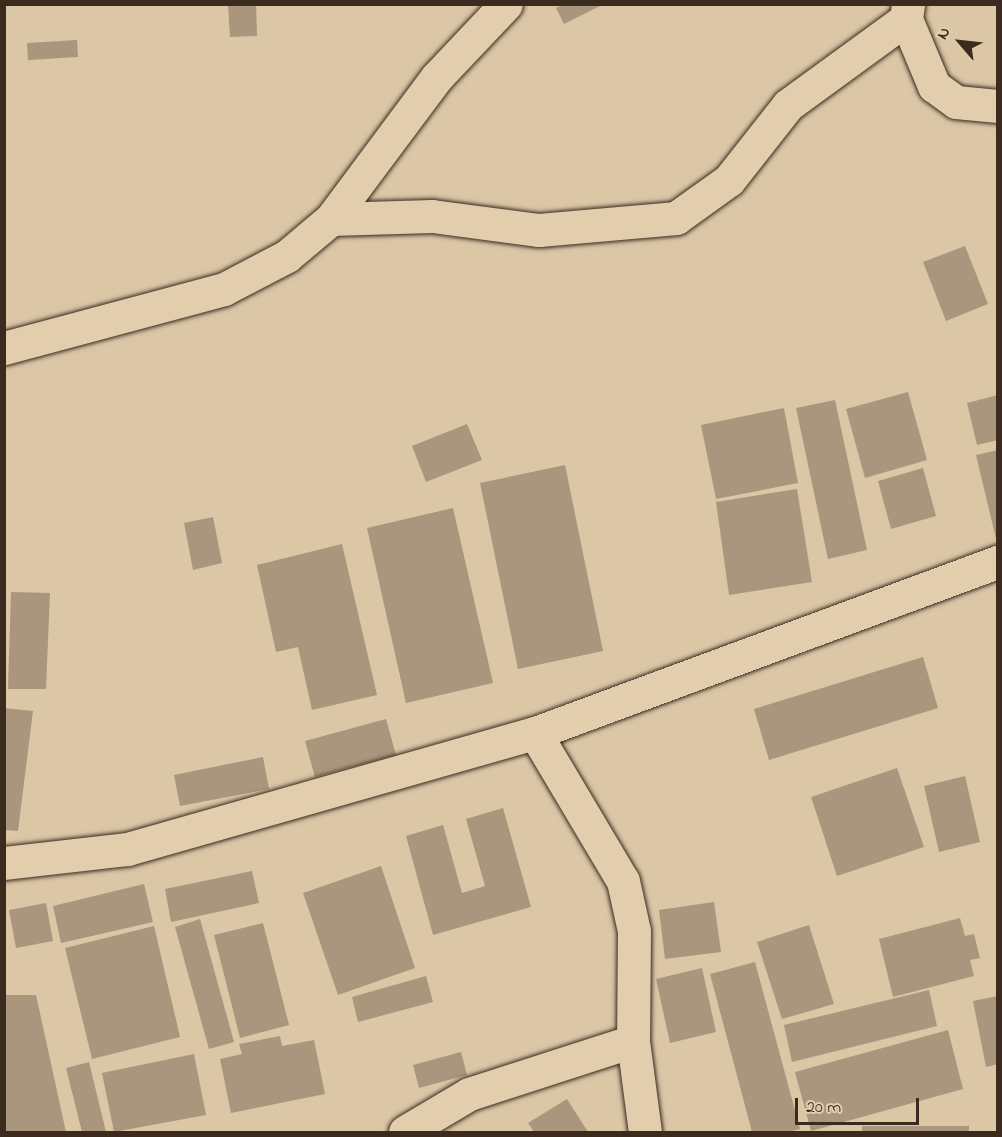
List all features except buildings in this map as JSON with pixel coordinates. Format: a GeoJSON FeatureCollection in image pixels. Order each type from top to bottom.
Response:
{"type":"FeatureCollection","features":[{"type":"Feature","properties":{"kind":"street"},"geometry":{"type":"LineString","coordinates":[[4,348],[224,289],[287,256],[331,219],[437,77],[506,4]]}},
{"type":"Feature","properties":{"kind":"street"},"geometry":{"type":"LineString","coordinates":[[331,219],[432,216],[539,230],[676,218],[729,180],[788,105],[907,12],[934,86],[956,102],[998,106]]}},
{"type":"Feature","properties":{"kind":"street"},"geometry":{"type":"LineString","coordinates":[[4,863],[127,849],[535,733],[998,562]]}},
{"type":"Feature","properties":{"kind":"street"},"geometry":{"type":"LineString","coordinates":[[535,733],[623,881],[634,931],[633,1041],[645,1132]]}},
{"type":"Feature","properties":{"kind":"street"},"geometry":{"type":"LineString","coordinates":[[405,1132],[470,1094],[633,1041]]}}]}
